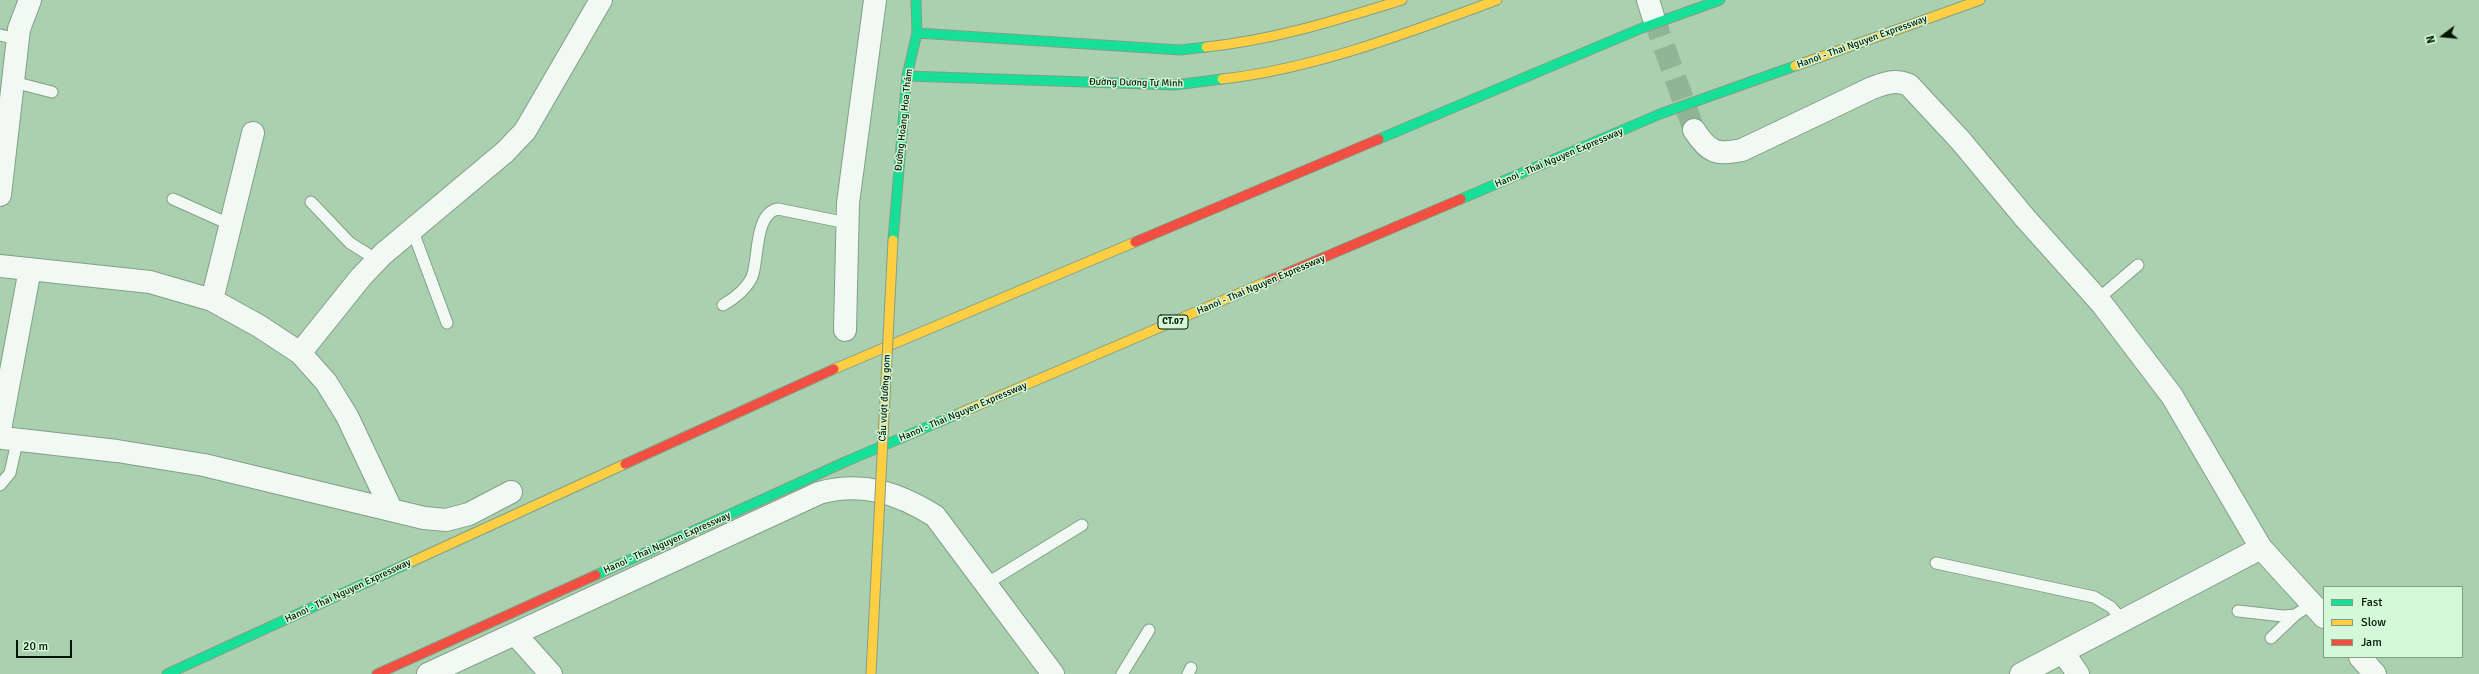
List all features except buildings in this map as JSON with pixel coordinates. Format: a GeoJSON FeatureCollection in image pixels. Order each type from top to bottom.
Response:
{"type":"FeatureCollection","features":[{"type":"Feature","properties":{"kind":"main road","name":"Đường Hoàng Hoa Thám"},"geometry":{"type":"LineString","coordinates":[[893,240],[907,76],[917,33],[916,0]]}},
{"type":"Feature","properties":{"kind":"main road"},"geometry":{"type":"LineString","coordinates":[[917,33],[1180,50],[1237,44],[1293,33],[1402,0]]}},
{"type":"Feature","properties":{"kind":"main road","name":"Đường Dương Tự Minh"},"geometry":{"type":"LineString","coordinates":[[907,76],[1175,85],[1243,77],[1296,66],[1426,26],[1497,0]]}},
{"type":"Feature","properties":{"kind":"main road","name":"Hanoi - Thai Nguyen Expressway"},"geometry":{"type":"LineString","coordinates":[[167,674],[815,378],[1642,28],[1720,0]]}},
{"type":"Feature","properties":{"kind":"main road","name":"Hanoi - Thai Nguyen Expressway"},"geometry":{"type":"LineString","coordinates":[[377,674],[847,461],[1660,114],[1980,0]]}},
{"type":"Feature","properties":{"kind":"main road","name":"Cầu vượt đường gom"},"geometry":{"type":"LineString","coordinates":[[871,674],[893,240]]}},
{"type":"Feature","properties":{"kind":"street"},"geometry":{"type":"LineString","coordinates":[[0,196],[13,82],[9,37],[30,0]]}},
{"type":"Feature","properties":{"kind":"street"},"geometry":{"type":"LineString","coordinates":[[300,353],[377,260],[505,152],[525,131],[601,0]]}},
{"type":"Feature","properties":{"kind":"street"},"geometry":{"type":"LineString","coordinates":[[845,330],[847,223],[875,0]]}},
{"type":"Feature","properties":{"kind":"street"},"geometry":{"type":"LineString","coordinates":[[1694,130],[1704,144],[1713,151],[1726,153],[1742,150],[1872,88],[1891,81],[1900,81],[1909,86],[1961,141],[2025,218],[2098,299],[2172,396],[2261,548],[2310,612]]}},
{"type":"Feature","properties":{"kind":"street"},"geometry":{"type":"LineString","coordinates":[[212,300],[229,224],[253,134]]}},
{"type":"Feature","properties":{"kind":"street"},"geometry":{"type":"LineString","coordinates":[[0,266],[150,282],[212,300],[300,353],[326,382],[347,416],[391,509]]}},
{"type":"Feature","properties":{"kind":"street"},"geometry":{"type":"LineString","coordinates":[[30,269],[0,430],[7,440],[117,451],[204,465],[424,518],[446,520],[469,514],[511,492]]}},
{"type":"Feature","properties":{"kind":"street"},"geometry":{"type":"LineString","coordinates":[[428,674],[820,492],[841,487],[891,495],[909,500],[935,516],[1053,674]]}},
{"type":"Feature","properties":{"kind":"street"},"geometry":{"type":"LineString","coordinates":[[2021,674],[2261,548]]}},
{"type":"Feature","properties":{"kind":"street"},"geometry":{"type":"LineString","coordinates":[[515,634],[551,674]]}},
{"type":"Feature","properties":{"kind":"street"},"geometry":{"type":"LineString","coordinates":[[2063,652],[2078,674]]}},
{"type":"Feature","properties":{"kind":"street"},"geometry":{"type":"LineString","coordinates":[[2361,658],[2375,674]]}},
{"type":"Feature","properties":{"kind":"lane"},"geometry":{"type":"LineString","coordinates":[[13,82],[52,92]]}},
{"type":"Feature","properties":{"kind":"lane"},"geometry":{"type":"LineString","coordinates":[[173,199],[229,224]]}},
{"type":"Feature","properties":{"kind":"lane"},"geometry":{"type":"LineString","coordinates":[[311,202],[350,242],[377,260]]}},
{"type":"Feature","properties":{"kind":"lane"},"geometry":{"type":"LineString","coordinates":[[723,305],[746,287],[752,276],[759,235],[768,214],[772,210],[778,209],[847,223]]}},
{"type":"Feature","properties":{"kind":"lane"},"geometry":{"type":"LineString","coordinates":[[412,230],[447,323]]}},
{"type":"Feature","properties":{"kind":"lane"},"geometry":{"type":"LineString","coordinates":[[2098,299],[2138,265]]}},
{"type":"Feature","properties":{"kind":"lane"},"geometry":{"type":"LineString","coordinates":[[0,485],[10,473],[7,440]]}},
{"type":"Feature","properties":{"kind":"lane"},"geometry":{"type":"LineString","coordinates":[[986,584],[1082,525]]}},
{"type":"Feature","properties":{"kind":"lane"},"geometry":{"type":"LineString","coordinates":[[1936,563],[2094,597],[2111,607],[2123,621]]}},
{"type":"Feature","properties":{"kind":"lane"},"geometry":{"type":"LineString","coordinates":[[2238,611],[2283,616],[2310,612]]}},
{"type":"Feature","properties":{"kind":"lane"},"geometry":{"type":"LineString","coordinates":[[2271,638],[2310,612]]}},
{"type":"Feature","properties":{"kind":"lane"},"geometry":{"type":"LineString","coordinates":[[1122,674],[1149,630]]}},
{"type":"Feature","properties":{"kind":"tunnel"},"geometry":{"type":"LineString","coordinates":[[1653,16],[1694,130]]}},
{"type":"Feature","properties":{"kind":"traffic: fast"},"geometry":{"type":"LineString","coordinates":[[893,240],[907,76],[917,33],[916,0]]}},
{"type":"Feature","properties":{"kind":"traffic: fast"},"geometry":{"type":"LineString","coordinates":[[1379,139],[1642,28],[1720,0]]}},
{"type":"Feature","properties":{"kind":"traffic: fast"},"geometry":{"type":"LineString","coordinates":[[917,33],[1180,50],[1206,47]]}},
{"type":"Feature","properties":{"kind":"traffic: fast"},"geometry":{"type":"LineString","coordinates":[[1461,199],[1660,114],[1795,66]]}},
{"type":"Feature","properties":{"kind":"traffic: fast"},"geometry":{"type":"LineString","coordinates":[[907,76],[1175,85],[1222,79]]}},
{"type":"Feature","properties":{"kind":"traffic: fast"},"geometry":{"type":"LineString","coordinates":[[596,575],[847,461],[960,413]]}},
{"type":"Feature","properties":{"kind":"traffic: fast"},"geometry":{"type":"LineString","coordinates":[[167,674],[411,562]]}},
{"type":"Feature","properties":{"kind":"traffic: slow"},"geometry":{"type":"LineString","coordinates":[[1206,47],[1256,40],[1329,22],[1402,0]]}},
{"type":"Feature","properties":{"kind":"traffic: slow"},"geometry":{"type":"LineString","coordinates":[[1222,79],[1257,74],[1327,58],[1361,48],[1497,0]]}},
{"type":"Feature","properties":{"kind":"traffic: slow"},"geometry":{"type":"LineString","coordinates":[[1795,66],[1980,0]]}},
{"type":"Feature","properties":{"kind":"traffic: slow"},"geometry":{"type":"LineString","coordinates":[[877,556],[893,240]]}},
{"type":"Feature","properties":{"kind":"traffic: slow"},"geometry":{"type":"LineString","coordinates":[[834,369],[1135,242]]}},
{"type":"Feature","properties":{"kind":"traffic: slow"},"geometry":{"type":"LineString","coordinates":[[960,413],[1268,281]]}},
{"type":"Feature","properties":{"kind":"traffic: slow"},"geometry":{"type":"LineString","coordinates":[[411,562],[625,464]]}},
{"type":"Feature","properties":{"kind":"traffic: slow"},"geometry":{"type":"LineString","coordinates":[[871,674],[877,556]]}},
{"type":"Feature","properties":{"kind":"traffic: jam"},"geometry":{"type":"LineString","coordinates":[[1135,242],[1379,139]]}},
{"type":"Feature","properties":{"kind":"traffic: jam"},"geometry":{"type":"LineString","coordinates":[[1268,281],[1461,199]]}},
{"type":"Feature","properties":{"kind":"traffic: jam"},"geometry":{"type":"LineString","coordinates":[[625,464],[834,369]]}},
{"type":"Feature","properties":{"kind":"traffic: jam"},"geometry":{"type":"LineString","coordinates":[[377,674],[596,575]]}}]}
